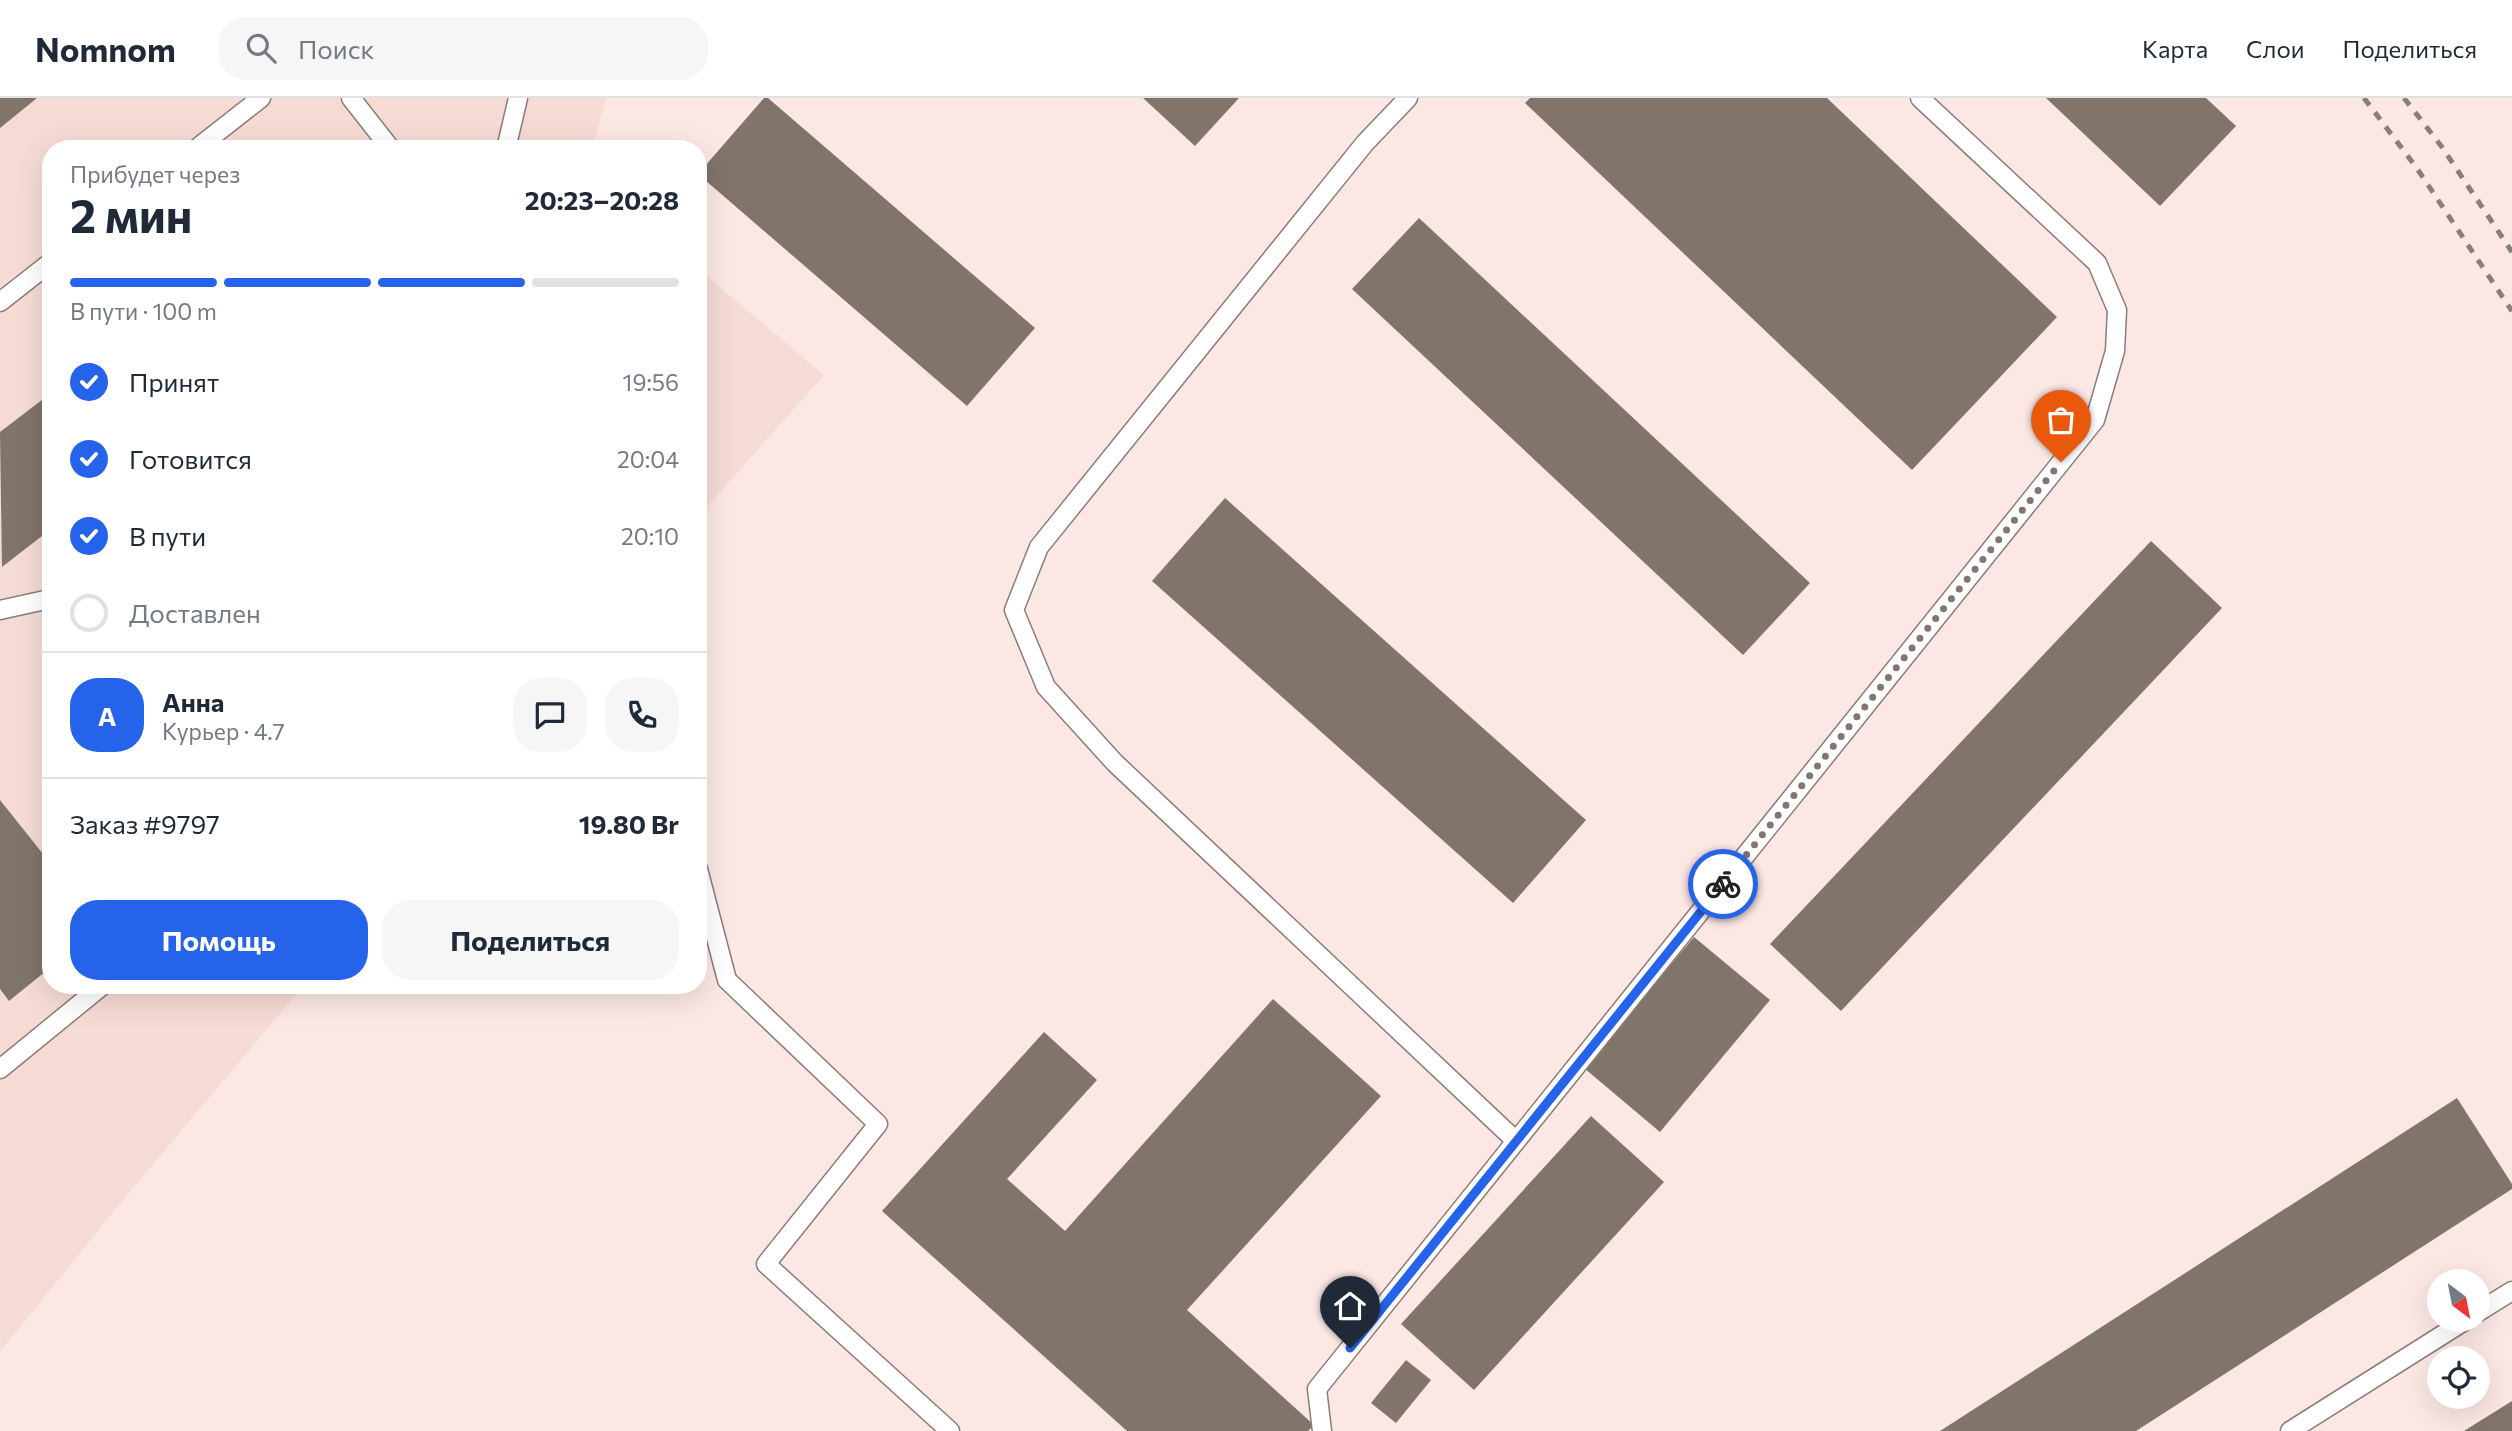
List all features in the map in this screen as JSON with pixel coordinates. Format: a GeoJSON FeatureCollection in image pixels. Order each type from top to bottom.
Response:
{"type":"FeatureCollection","features":[{"type":"Feature","properties":{"kind":"lane"},"geometry":{"type":"LineString","coordinates":[[207,140],[261,98]]}},
{"type":"Feature","properties":{"kind":"lane"},"geometry":{"type":"LineString","coordinates":[[351,98],[384,140]]}},
{"type":"Feature","properties":{"kind":"lane"},"geometry":{"type":"LineString","coordinates":[[508,140],[518,98]]}},
{"type":"Feature","properties":{"kind":"lane"},"geometry":{"type":"LineString","coordinates":[[1408,98],[1366,143],[1039,547],[1014,610],[1046,687],[1115,763],[1516,1141]]}},
{"type":"Feature","properties":{"kind":"lane"},"geometry":{"type":"LineString","coordinates":[[1322,1431],[1317,1389],[2095,420],[2115,351],[2117,310],[2097,263],[1920,98]]}},
{"type":"Feature","properties":{"kind":"lane"},"geometry":{"type":"LineString","coordinates":[[0,302],[42,269]]}},
{"type":"Feature","properties":{"kind":"lane"},"geometry":{"type":"LineString","coordinates":[[0,610],[42,601]]}},
{"type":"Feature","properties":{"kind":"lane"},"geometry":{"type":"LineString","coordinates":[[707,903],[727,979],[878,1125],[766,1264],[950,1431]]}},
{"type":"Feature","properties":{"kind":"lane"},"geometry":{"type":"LineString","coordinates":[[3,1061],[91,994]]}},
{"type":"Feature","properties":{"kind":"lane"},"geometry":{"type":"LineString","coordinates":[[2490,1305],[2512,1291]]}},
{"type":"Feature","properties":{"kind":"lane"},"geometry":{"type":"LineString","coordinates":[[2290,1431],[2447,1332]]}},
{"type":"Feature","properties":{"kind":"shaded area"},"geometry":{"type":"Polygon","coordinates":[[[0,98],[606,98],[594,140],[42,140],[42,994],[296,994],[118,1206],[0,1352],[0,98]]]}},
{"type":"Feature","properties":{"kind":"shaded area"},"geometry":{"type":"Polygon","coordinates":[[[707,277],[824,375],[707,507],[707,277]]]}},
{"type":"Feature","properties":{"kind":"building"},"geometry":{"type":"Polygon","coordinates":[[[0,98],[37,98],[0,128],[0,98]]]}},
{"type":"Feature","properties":{"kind":"building"},"geometry":{"type":"Polygon","coordinates":[[[764,98],[768,98],[1035,328],[967,406],[707,182],[707,164],[764,98]]]}},
{"type":"Feature","properties":{"kind":"building"},"geometry":{"type":"Polygon","coordinates":[[[1143,98],[1239,98],[1195,146],[1143,98]]]}},
{"type":"Feature","properties":{"kind":"building"},"geometry":{"type":"Polygon","coordinates":[[[1530,98],[1827,98],[2057,317],[1912,470],[1525,103],[1530,98]]]}},
{"type":"Feature","properties":{"kind":"building"},"geometry":{"type":"Polygon","coordinates":[[[2046,98],[2206,98],[2236,126],[2160,206],[2046,98]]]}},
{"type":"Feature","properties":{"kind":"building"},"geometry":{"type":"Polygon","coordinates":[[[1419,218],[1810,583],[1743,655],[1352,289],[1419,218]]]}},
{"type":"Feature","properties":{"kind":"building"},"geometry":{"type":"Polygon","coordinates":[[[42,400],[42,536],[2,567],[0,432],[42,400]]]}},
{"type":"Feature","properties":{"kind":"building"},"geometry":{"type":"Polygon","coordinates":[[[1225,498],[1586,820],[1513,903],[1152,581],[1225,498]]]}},
{"type":"Feature","properties":{"kind":"building"},"geometry":{"type":"Polygon","coordinates":[[[2151,541],[2222,608],[1841,1011],[1770,944],[2151,541]]]}},
{"type":"Feature","properties":{"kind":"building"},"geometry":{"type":"Polygon","coordinates":[[[0,800],[42,853],[42,974],[9,1001],[0,989],[0,800]]]}},
{"type":"Feature","properties":{"kind":"building"},"geometry":{"type":"Polygon","coordinates":[[[1694,937],[1770,1000],[1660,1132],[1584,1068],[1694,937]]]}},
{"type":"Feature","properties":{"kind":"building"},"geometry":{"type":"Polygon","coordinates":[[[1273,999],[1381,1096],[1187,1310],[1314,1425],[1308,1431],[1127,1431],[882,1211],[1044,1032],[1097,1080],[1007,1179],[1065,1231],[1273,999]]]}},
{"type":"Feature","properties":{"kind":"building"},"geometry":{"type":"Polygon","coordinates":[[[2457,1098],[2512,1184],[2512,1189],[2136,1431],[1940,1431],[2457,1098]]]}},
{"type":"Feature","properties":{"kind":"building"},"geometry":{"type":"Polygon","coordinates":[[[1591,1116],[1664,1182],[1474,1390],[1401,1324],[1591,1116]]]}},
{"type":"Feature","properties":{"kind":"building"},"geometry":{"type":"Polygon","coordinates":[[[1406,1360],[1431,1380],[1396,1423],[1371,1403],[1406,1360]]]}},
{"type":"Feature","properties":{"kind":"building"},"geometry":{"type":"Polygon","coordinates":[[[2512,1401],[2512,1431],[2464,1431],[2512,1401]]]}},
{"type":"Feature","properties":{"kind":"railway"},"geometry":{"type":"LineString","coordinates":[[2364,98],[2416,167],[2512,311]]}},
{"type":"Feature","properties":{"kind":"railway"},"geometry":{"type":"LineString","coordinates":[[2404,98],[2442,147],[2512,252]]}},
{"type":"Feature","properties":{"kind":"way so far"},"geometry":{"type":"LineString","coordinates":[[1723,884],[2061,462]]}},
{"type":"Feature","properties":{"kind":"route"},"geometry":{"type":"LineString","coordinates":[[1350,1348],[1723,884]]}}]}
